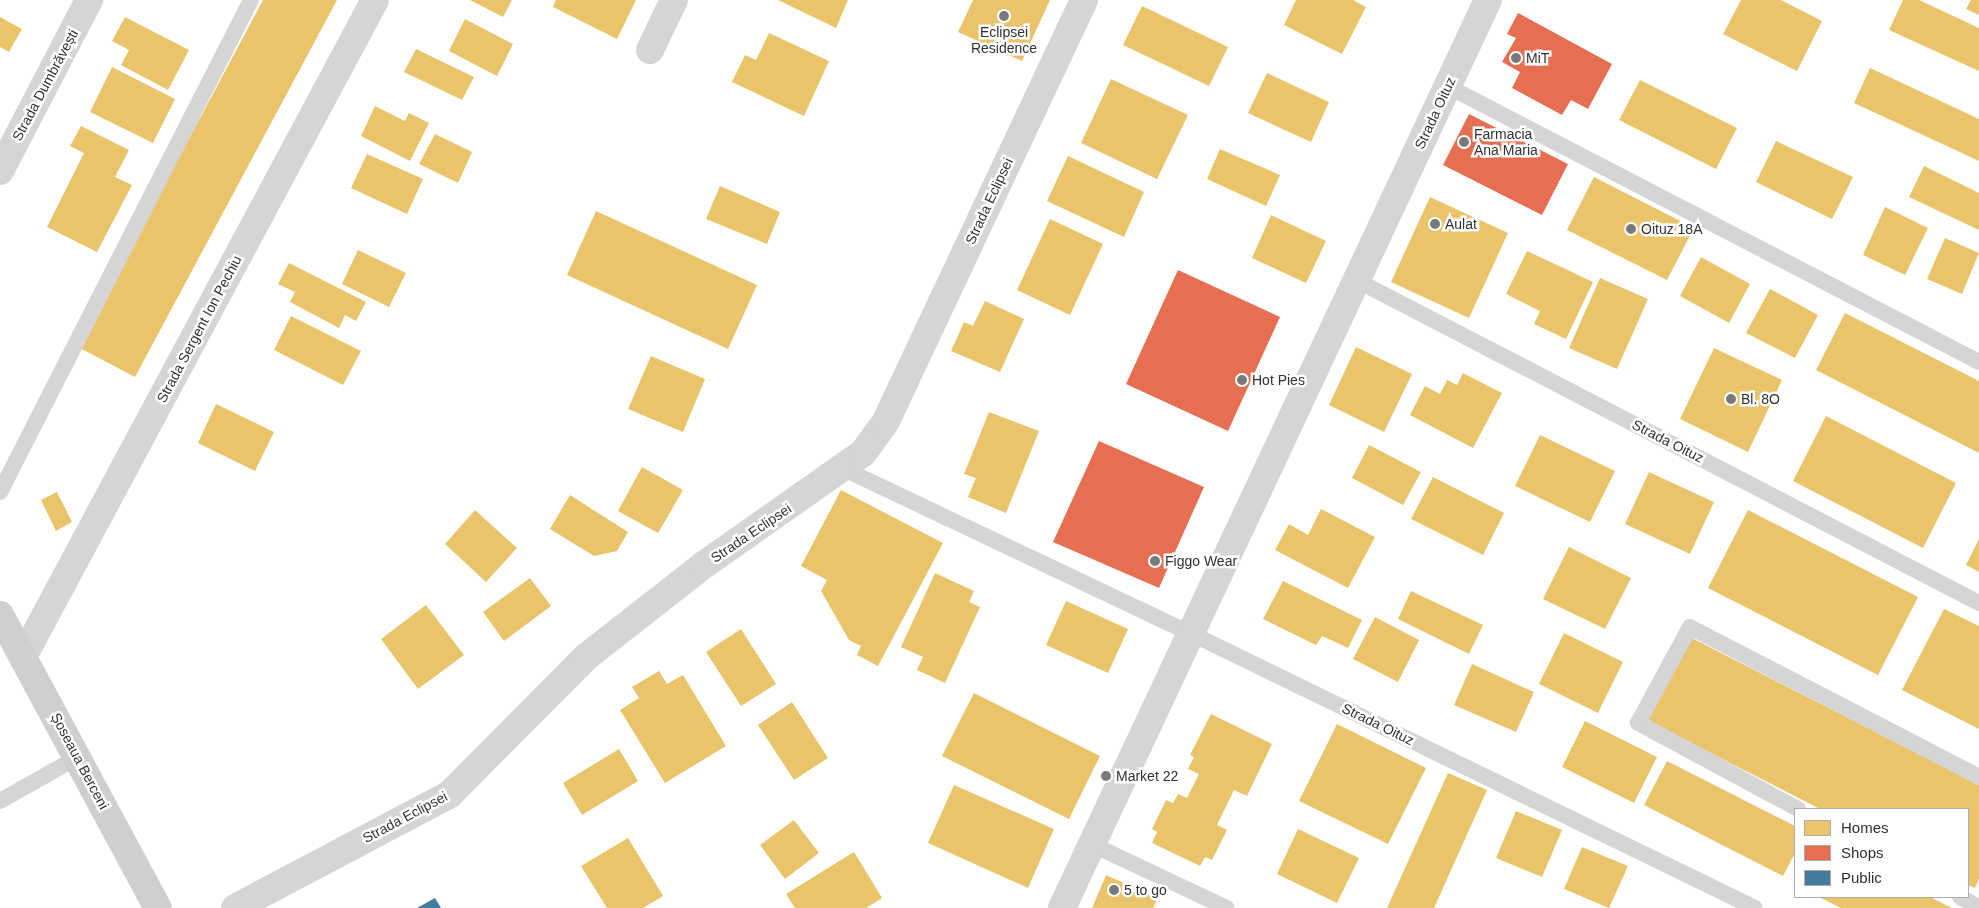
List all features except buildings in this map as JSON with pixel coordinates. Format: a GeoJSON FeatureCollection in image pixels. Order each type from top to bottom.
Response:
{"type":"FeatureCollection","features":[{"type":"Feature","properties":{"kind":"main road","name":"Șoseaua Berceni"},"geometry":{"type":"LineString","coordinates":[[0,615],[158,908]]}},
{"type":"Feature","properties":{"kind":"street","name":"Strada Dumbrăvești"},"geometry":{"type":"LineString","coordinates":[[0,171],[89,0]]}},
{"type":"Feature","properties":{"kind":"street","name":"Strada Sergent Ion Pechiu"},"geometry":{"type":"LineString","coordinates":[[23,658],[375,0]]}},
{"type":"Feature","properties":{"kind":"street"},"geometry":{"type":"LineString","coordinates":[[650,50],[674,0]]}},
{"type":"Feature","properties":{"kind":"street","name":"Strada Oituz"},"geometry":{"type":"LineString","coordinates":[[1062,908],[1488,0]]}},
{"type":"Feature","properties":{"kind":"street","name":"Strada Eclipsei"},"geometry":{"type":"LineString","coordinates":[[235,908],[450,794],[586,658],[705,564],[844,470],[876,438],[886,421],[1081,1]]}},
{"type":"Feature","properties":{"kind":"lane"},"geometry":{"type":"LineString","coordinates":[[0,492],[251,0]]}},
{"type":"Feature","properties":{"kind":"lane"},"geometry":{"type":"LineString","coordinates":[[1447,86],[1979,362]]}},
{"type":"Feature","properties":{"kind":"lane","name":"Strada Oituz"},"geometry":{"type":"LineString","coordinates":[[1356,280],[1979,603]]}},
{"type":"Feature","properties":{"kind":"lane"},"geometry":{"type":"LineString","coordinates":[[844,470],[1190,633]]}},
{"type":"Feature","properties":{"kind":"lane"},"geometry":{"type":"LineString","coordinates":[[1796,808],[1638,723],[1690,627],[1979,777]]}},
{"type":"Feature","properties":{"kind":"lane","name":"Strada Oituz"},"geometry":{"type":"LineString","coordinates":[[1190,633],[1755,908]]}},
{"type":"Feature","properties":{"kind":"lane"},"geometry":{"type":"LineString","coordinates":[[0,801],[78,757]]}},
{"type":"Feature","properties":{"kind":"lane"},"geometry":{"type":"LineString","coordinates":[[1092,844],[1227,908]]}},
{"type":"Feature","properties":{"kind":"lane"},"geometry":{"type":"LineString","coordinates":[[1962,898],[1979,907]]}},
{"type":"Feature","properties":{"kind":"place","name":"Eclipsei Residence"},"geometry":{"type":"Point","coordinates":[1004,16]}},
{"type":"Feature","properties":{"kind":"place","name":"MiT"},"geometry":{"type":"Point","coordinates":[1516,58]}},
{"type":"Feature","properties":{"kind":"place","name":"Farmacia Ana Maria"},"geometry":{"type":"Point","coordinates":[1464,142]}},
{"type":"Feature","properties":{"kind":"place","name":"Aulat"},"geometry":{"type":"Point","coordinates":[1435,224]}},
{"type":"Feature","properties":{"kind":"place","name":"Oituz 18A"},"geometry":{"type":"Point","coordinates":[1631,229]}},
{"type":"Feature","properties":{"kind":"place","name":"Hot Pies"},"geometry":{"type":"Point","coordinates":[1242,380]}},
{"type":"Feature","properties":{"kind":"place","name":"Bl. 8O"},"geometry":{"type":"Point","coordinates":[1731,399]}},
{"type":"Feature","properties":{"kind":"place","name":"Figgo Wear"},"geometry":{"type":"Point","coordinates":[1155,561]}},
{"type":"Feature","properties":{"kind":"place","name":"Market 22"},"geometry":{"type":"Point","coordinates":[1106,776]}},
{"type":"Feature","properties":{"kind":"place","name":"5 to go"},"geometry":{"type":"Point","coordinates":[1114,890]}}]}
